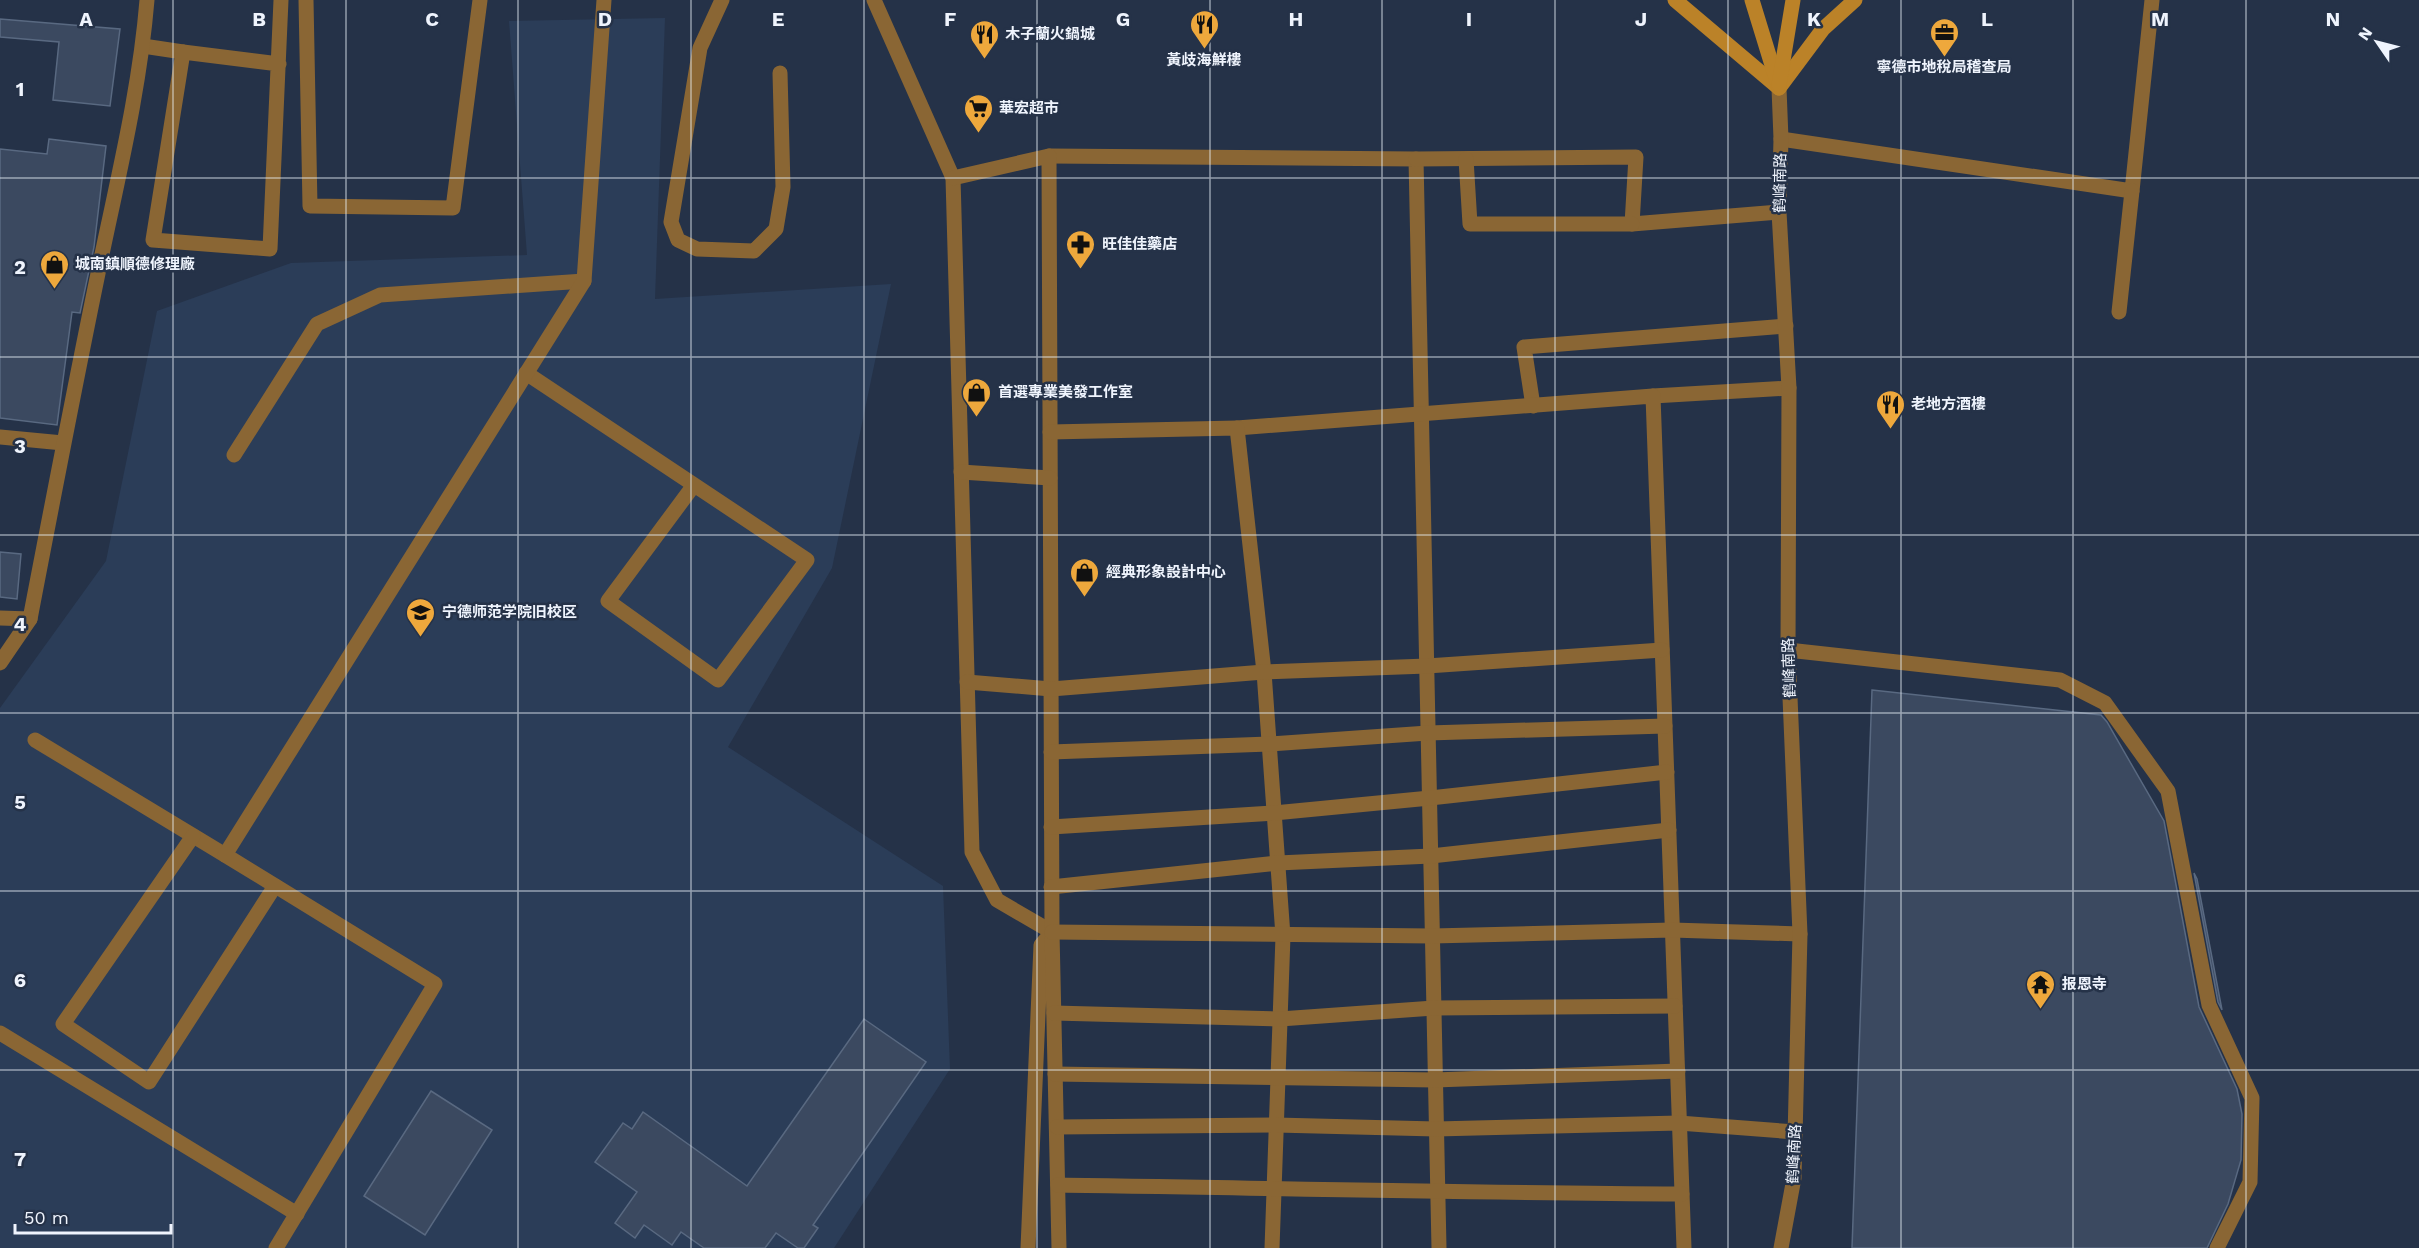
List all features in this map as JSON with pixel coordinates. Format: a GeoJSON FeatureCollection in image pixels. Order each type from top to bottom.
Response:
{"type":"FeatureCollection","features":[{"type":"Feature","properties":{"kind":"main road"},"geometry":{"type":"LineString","coordinates":[[1675,0],[1779,88]]}},
{"type":"Feature","properties":{"kind":"main road"},"geometry":{"type":"LineString","coordinates":[[1752,0],[1779,88]]}},
{"type":"Feature","properties":{"kind":"main road"},"geometry":{"type":"LineString","coordinates":[[1779,88],[1793,0]]}},
{"type":"Feature","properties":{"kind":"main road"},"geometry":{"type":"LineString","coordinates":[[1779,88],[1823,29],[1855,0]]}},
{"type":"Feature","properties":{"kind":"street"},"geometry":{"type":"LineString","coordinates":[[0,663],[30,619],[143,46],[147,0]]}},
{"type":"Feature","properties":{"kind":"street"},"geometry":{"type":"LineString","coordinates":[[183,52],[153,240],[270,249],[281,0]]}},
{"type":"Feature","properties":{"kind":"street"},"geometry":{"type":"LineString","coordinates":[[306,0],[310,206],[453,208],[480,0]]}},
{"type":"Feature","properties":{"kind":"street"},"geometry":{"type":"LineString","coordinates":[[225,855],[584,281],[604,0]]}},
{"type":"Feature","properties":{"kind":"street"},"geometry":{"type":"LineString","coordinates":[[722,0],[700,48],[671,222],[678,240],[697,249],[754,252],[776,229],[783,187],[780,73]]}},
{"type":"Feature","properties":{"kind":"street"},"geometry":{"type":"LineString","coordinates":[[874,0],[953,178],[972,852],[997,900],[1052,932],[1432,936],[1672,930],[1800,934]]}},
{"type":"Feature","properties":{"kind":"street"},"geometry":{"type":"LineString","coordinates":[[2119,312],[2152,0]]}},
{"type":"Feature","properties":{"kind":"street"},"geometry":{"type":"LineString","coordinates":[[143,46],[279,64]]}},
{"type":"Feature","properties":{"kind":"street","name":"鹤峰南路"},"geometry":{"type":"LineString","coordinates":[[1779,88],[1781,139],[1779,212],[1789,388],[1788,650],[1800,934],[1794,1178],[1781,1248]]}},
{"type":"Feature","properties":{"kind":"street"},"geometry":{"type":"LineString","coordinates":[[1781,139],[2132,191]]}},
{"type":"Feature","properties":{"kind":"street"},"geometry":{"type":"LineString","coordinates":[[953,178],[1049,156],[1416,159],[1636,157],[1632,224]]}},
{"type":"Feature","properties":{"kind":"street"},"geometry":{"type":"LineString","coordinates":[[1049,156],[1051,887],[1059,1248]]}},
{"type":"Feature","properties":{"kind":"street"},"geometry":{"type":"LineString","coordinates":[[1416,159],[1439,1248]]}},
{"type":"Feature","properties":{"kind":"street"},"geometry":{"type":"LineString","coordinates":[[1467,159],[1470,224],[1632,224],[1779,212]]}},
{"type":"Feature","properties":{"kind":"street"},"geometry":{"type":"LineString","coordinates":[[234,455],[317,324],[380,295],[584,281]]}},
{"type":"Feature","properties":{"kind":"street"},"geometry":{"type":"LineString","coordinates":[[1533,405],[1524,347],[1786,326]]}},
{"type":"Feature","properties":{"kind":"street"},"geometry":{"type":"LineString","coordinates":[[526,374],[694,485],[807,560],[718,681],[608,601],[694,485]]}},
{"type":"Feature","properties":{"kind":"street"},"geometry":{"type":"LineString","coordinates":[[1050,432],[1237,428],[1653,396],[1789,388]]}},
{"type":"Feature","properties":{"kind":"street"},"geometry":{"type":"LineString","coordinates":[[1653,396],[1684,1248]]}},
{"type":"Feature","properties":{"kind":"street"},"geometry":{"type":"LineString","coordinates":[[1237,428],[1264,672],[1283,936],[1272,1248]]}},
{"type":"Feature","properties":{"kind":"street"},"geometry":{"type":"LineString","coordinates":[[0,437],[63,443]]}},
{"type":"Feature","properties":{"kind":"street"},"geometry":{"type":"LineString","coordinates":[[961,472],[1050,478]]}},
{"type":"Feature","properties":{"kind":"street"},"geometry":{"type":"LineString","coordinates":[[0,618],[30,619]]}},
{"type":"Feature","properties":{"kind":"street"},"geometry":{"type":"LineString","coordinates":[[967,682],[1051,689],[1264,672],[1427,666],[1662,650]]}},
{"type":"Feature","properties":{"kind":"street"},"geometry":{"type":"LineString","coordinates":[[1788,650],[2060,680],[2105,703],[2168,791],[2209,1005],[2252,1098],[2250,1182],[2217,1248]]}},
{"type":"Feature","properties":{"kind":"street"},"geometry":{"type":"LineString","coordinates":[[1051,752],[1269,744],[1428,733],[1665,726]]}},
{"type":"Feature","properties":{"kind":"street"},"geometry":{"type":"LineString","coordinates":[[34,740],[435,984],[276,1248]]}},
{"type":"Feature","properties":{"kind":"street"},"geometry":{"type":"LineString","coordinates":[[1051,827],[1274,813],[1667,772]]}},
{"type":"Feature","properties":{"kind":"street"},"geometry":{"type":"LineString","coordinates":[[1051,887],[1278,863],[1431,856],[1669,830]]}},
{"type":"Feature","properties":{"kind":"street"},"geometry":{"type":"LineString","coordinates":[[194,836],[63,1024],[149,1082],[275,886]]}},
{"type":"Feature","properties":{"kind":"street"},"geometry":{"type":"LineString","coordinates":[[1028,1248],[1041,945],[1052,932]]}},
{"type":"Feature","properties":{"kind":"street"},"geometry":{"type":"LineString","coordinates":[[1054,1013],[1280,1018],[1434,1008],[1675,1006]]}},
{"type":"Feature","properties":{"kind":"street"},"geometry":{"type":"LineString","coordinates":[[0,1033],[297,1214]]}},
{"type":"Feature","properties":{"kind":"street"},"geometry":{"type":"LineString","coordinates":[[1055,1074],[1435,1080],[1678,1071]]}},
{"type":"Feature","properties":{"kind":"street"},"geometry":{"type":"LineString","coordinates":[[1057,1127],[1276,1125],[1436,1129],[1679,1123],[1796,1132]]}},
{"type":"Feature","properties":{"kind":"street"},"geometry":{"type":"LineString","coordinates":[[1058,1185],[1437,1193],[1682,1194]]}},
{"type":"Feature","properties":{"kind":"shaded area","name":"宁德师范学院旧校区"},"geometry":{"type":"Polygon","coordinates":[[[665,18],[655,299],[891,284],[832,568],[728,747],[943,886],[950,1069],[834,1248],[0,1248],[0,708],[106,561],[157,311],[291,263],[527,255],[509,21],[665,18]]]}},
{"type":"Feature","properties":{"kind":"building"},"geometry":{"type":"Polygon","coordinates":[[[0,19],[120,29],[110,106],[53,100],[59,42],[0,37],[0,19]]]}},
{"type":"Feature","properties":{"kind":"building"},"geometry":{"type":"Polygon","coordinates":[[[49,139],[106,146],[94,247],[80,313],[72,312],[57,425],[0,418],[0,149],[47,154],[49,139]]]}},
{"type":"Feature","properties":{"kind":"building"},"geometry":{"type":"Polygon","coordinates":[[[0,552],[21,554],[17,599],[0,597],[0,552]]]}},
{"type":"Feature","properties":{"kind":"building","name":"报恩寺"},"geometry":{"type":"Polygon","coordinates":[[[1872,690],[2101,715],[2107,722],[2164,821],[2199,1007],[2237,1089],[2242,1114],[2241,1160],[2228,1204],[2207,1248],[1852,1248],[1872,690]]]}},
{"type":"Feature","properties":{"kind":"building"},"geometry":{"type":"Polygon","coordinates":[[[2194,873],[2197,879],[2222,1010],[2218,1002],[2194,873]]]}},
{"type":"Feature","properties":{"kind":"building"},"geometry":{"type":"Polygon","coordinates":[[[864,1019],[926,1062],[813,1225],[818,1228],[804,1248],[798,1248],[776,1233],[765,1248],[704,1248],[681,1232],[672,1245],[644,1225],[635,1238],[615,1223],[637,1192],[595,1162],[623,1123],[632,1129],[643,1112],[747,1186],[864,1019]]]}},
{"type":"Feature","properties":{"kind":"building"},"geometry":{"type":"Polygon","coordinates":[[[431,1091],[492,1130],[425,1235],[364,1196],[431,1091]]]}},
{"type":"Feature","properties":{"kind":"place","name":"黃歧海鮮樓"},"geometry":{"type":"Point","coordinates":[1204,50]}},
{"type":"Feature","properties":{"kind":"place","name":"寧德市地稅局稽查局"},"geometry":{"type":"Point","coordinates":[1944,58]}},
{"type":"Feature","properties":{"kind":"place","name":"木子蘭火鍋城"},"geometry":{"type":"Point","coordinates":[984,60]}},
{"type":"Feature","properties":{"kind":"place","name":"華宏超市"},"geometry":{"type":"Point","coordinates":[978,134]}},
{"type":"Feature","properties":{"kind":"place","name":"旺佳佳藥店"},"geometry":{"type":"Point","coordinates":[1081,270]}},
{"type":"Feature","properties":{"kind":"place","name":"城南鎮順德修理廠"},"geometry":{"type":"Point","coordinates":[54,290]}},
{"type":"Feature","properties":{"kind":"place","name":"首選專業美發工作室"},"geometry":{"type":"Point","coordinates":[977,418]}},
{"type":"Feature","properties":{"kind":"place","name":"老地方酒樓"},"geometry":{"type":"Point","coordinates":[1890,430]}},
{"type":"Feature","properties":{"kind":"place","name":"經典形象設計中心"},"geometry":{"type":"Point","coordinates":[1085,598]}},
{"type":"Feature","properties":{"kind":"place","name":"宁德师范学院旧校区"},"geometry":{"type":"Point","coordinates":[421,638]}},
{"type":"Feature","properties":{"kind":"place","name":"报恩寺"},"geometry":{"type":"Point","coordinates":[2041,1010]}}]}
